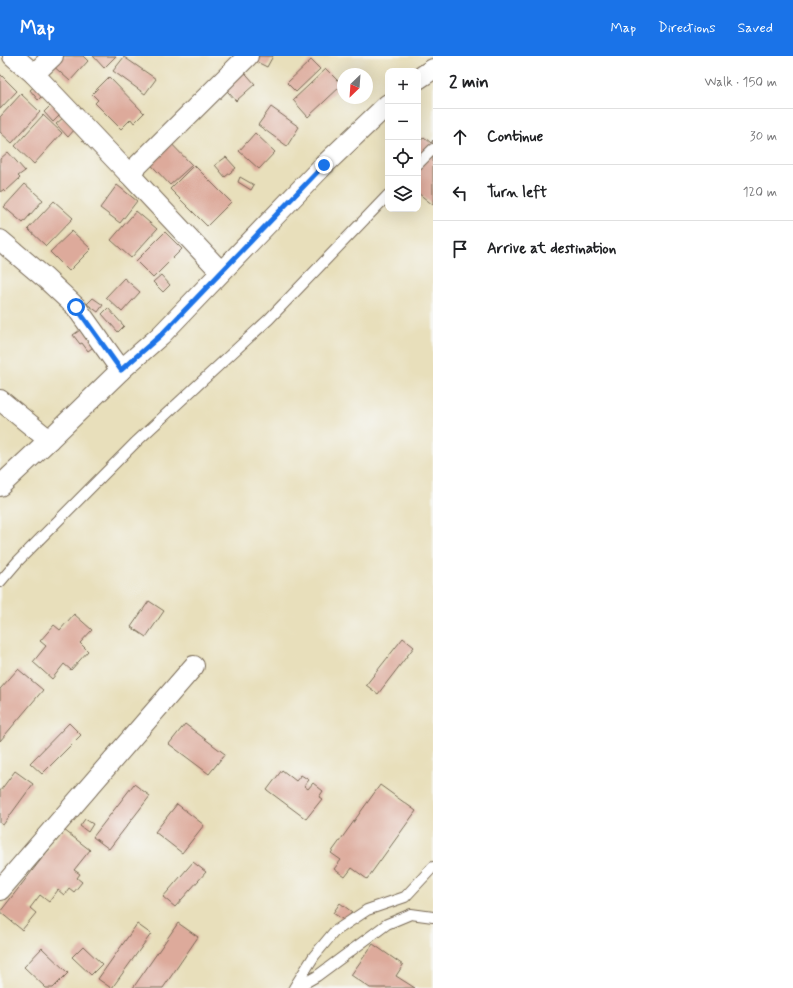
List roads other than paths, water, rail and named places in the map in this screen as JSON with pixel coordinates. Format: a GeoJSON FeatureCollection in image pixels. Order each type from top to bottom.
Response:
{"type":"FeatureCollection","features":[{"type":"Feature","properties":{"kind":"street"},"geometry":{"type":"LineString","coordinates":[[13,56],[34,74],[221,272]]}},
{"type":"Feature","properties":{"kind":"street"},"geometry":{"type":"LineString","coordinates":[[34,74],[53,56]]}},
{"type":"Feature","properties":{"kind":"street"},"geometry":{"type":"LineString","coordinates":[[129,174],[248,56]]}},
{"type":"Feature","properties":{"kind":"street"},"geometry":{"type":"LineString","coordinates":[[421,77],[433,69]]}},
{"type":"Feature","properties":{"kind":"street"},"geometry":{"type":"LineString","coordinates":[[0,486],[121,370],[161,335],[324,165],[385,107]]}},
{"type":"Feature","properties":{"kind":"street"},"geometry":{"type":"LineString","coordinates":[[0,240],[45,278],[76,307],[121,370]]}},
{"type":"Feature","properties":{"kind":"street"},"geometry":{"type":"LineString","coordinates":[[0,400],[49,440]]}},
{"type":"Feature","properties":{"kind":"street"},"geometry":{"type":"LineString","coordinates":[[0,890],[194,666]]}},
{"type":"Feature","properties":{"kind":"lane"},"geometry":{"type":"LineString","coordinates":[[421,161],[433,149]]}},
{"type":"Feature","properties":{"kind":"lane"},"geometry":{"type":"LineString","coordinates":[[0,582],[18,561],[135,443],[269,318],[385,198]]}},
{"type":"Feature","properties":{"kind":"lane"},"geometry":{"type":"LineString","coordinates":[[295,988],[314,956],[334,932],[367,910],[405,897],[433,867]]}},
{"type":"Feature","properties":{"kind":"lane"},"geometry":{"type":"LineString","coordinates":[[405,897],[411,914]]}},
{"type":"Feature","properties":{"kind":"lane"},"geometry":{"type":"LineString","coordinates":[[295,988],[317,976],[387,924],[411,914],[433,917]]}}]}
